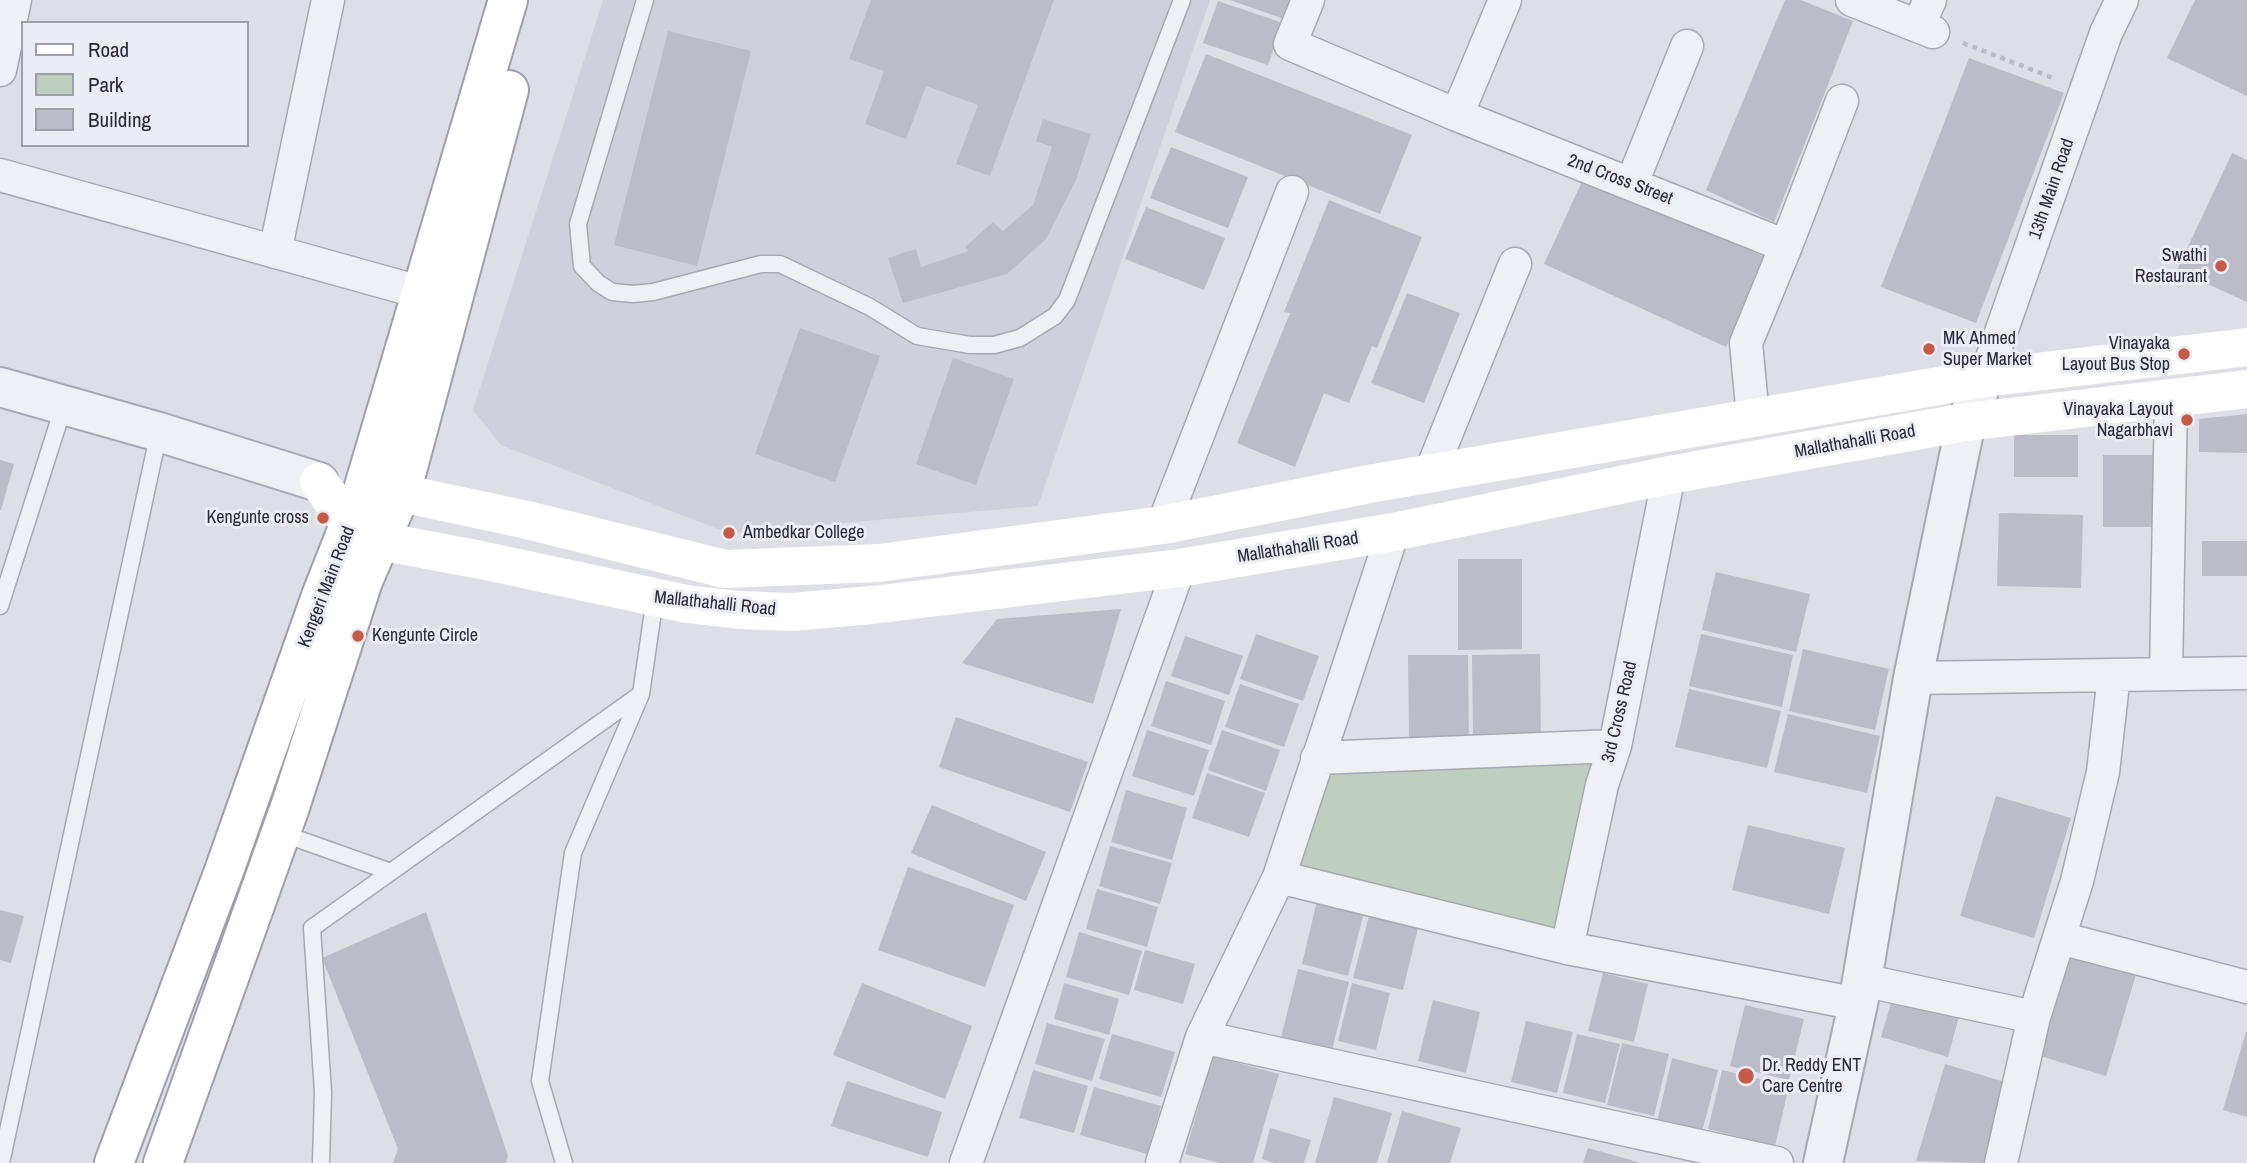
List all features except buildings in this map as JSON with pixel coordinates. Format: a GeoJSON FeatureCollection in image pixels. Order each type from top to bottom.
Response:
{"type":"FeatureCollection","features":[{"type":"Feature","properties":{"kind":"main road","name":"Kengeri Main Road"},"geometry":{"type":"LineString","coordinates":[[382,491],[423,293],[508,0]]}},
{"type":"Feature","properties":{"kind":"main road","name":"Kengeri Main Road"},"geometry":{"type":"LineString","coordinates":[[114,1163],[224,871],[321,596],[365,533],[382,491],[533,0]]}},
{"type":"Feature","properties":{"kind":"main road","name":"Mallathahalli Road"},"geometry":{"type":"LineString","coordinates":[[319,482],[382,491],[527,520],[725,569],[879,564],[1163,525],[1430,474],[1985,378],[2247,347]]}},
{"type":"Feature","properties":{"kind":"main road","name":"Mallathahalli Road"},"geometry":{"type":"LineString","coordinates":[[365,533],[655,598],[739,610],[792,612],[872,606],[1179,568],[1393,532],[1669,475],[1966,422],[2247,389]]}},
{"type":"Feature","properties":{"kind":"main road"},"geometry":{"type":"LineString","coordinates":[[319,482],[365,533]]}},
{"type":"Feature","properties":{"kind":"main road","name":"Kengeri Main Road"},"geometry":{"type":"LineString","coordinates":[[163,1163],[281,833],[363,581],[365,533]]}},
{"type":"Feature","properties":{"kind":"street"},"geometry":{"type":"LineString","coordinates":[[0,70],[15,0]]}},
{"type":"Feature","properties":{"kind":"street"},"geometry":{"type":"LineString","coordinates":[[275,252],[328,0]]}},
{"type":"Feature","properties":{"kind":"street","name":"2nd Cross Street"},"geometry":{"type":"LineString","coordinates":[[1308,0],[1290,44],[1457,115],[1786,246]]}},
{"type":"Feature","properties":{"kind":"street"},"geometry":{"type":"LineString","coordinates":[[1457,115],[1505,0]]}},
{"type":"Feature","properties":{"kind":"street"},"geometry":{"type":"LineString","coordinates":[[1852,0],[1927,19]]}},
{"type":"Feature","properties":{"kind":"street","name":"13th Main Road"},"geometry":{"type":"LineString","coordinates":[[1985,378],[2106,33],[2122,0]]}},
{"type":"Feature","properties":{"kind":"street"},"geometry":{"type":"LineString","coordinates":[[1632,183],[1687,46]]}},
{"type":"Feature","properties":{"kind":"street"},"geometry":{"type":"LineString","coordinates":[[1753,417],[1746,343],[1842,101]]}},
{"type":"Feature","properties":{"kind":"street"},"geometry":{"type":"LineString","coordinates":[[0,175],[423,293]]}},
{"type":"Feature","properties":{"kind":"street"},"geometry":{"type":"LineString","coordinates":[[1163,525],[1292,192]]}},
{"type":"Feature","properties":{"kind":"street"},"geometry":{"type":"LineString","coordinates":[[1430,474],[1515,264]]}},
{"type":"Feature","properties":{"kind":"street"},"geometry":{"type":"LineString","coordinates":[[1823,1163],[1860,992],[1913,678],[1966,422],[1985,378]]}},
{"type":"Feature","properties":{"kind":"street"},"geometry":{"type":"LineString","coordinates":[[0,387],[159,432],[319,482]]}},
{"type":"Feature","properties":{"kind":"street"},"geometry":{"type":"LineString","coordinates":[[2166,674],[2171,398]]}},
{"type":"Feature","properties":{"kind":"street","name":"3rd Cross Road"},"geometry":{"type":"LineString","coordinates":[[1567,948],[1602,785],[1615,746],[1669,475]]}},
{"type":"Feature","properties":{"kind":"street"},"geometry":{"type":"LineString","coordinates":[[1162,1163],[1202,1037],[1279,877],[1393,532]]}},
{"type":"Feature","properties":{"kind":"street"},"geometry":{"type":"LineString","coordinates":[[966,1163],[1179,568]]}},
{"type":"Feature","properties":{"kind":"street"},"geometry":{"type":"LineString","coordinates":[[1913,678],[2247,673]]}},
{"type":"Feature","properties":{"kind":"street"},"geometry":{"type":"LineString","coordinates":[[2001,1163],[2034,1017],[2077,881],[2103,772],[2114,675]]}},
{"type":"Feature","properties":{"kind":"street"},"geometry":{"type":"LineString","coordinates":[[1317,758],[1615,746]]}},
{"type":"Feature","properties":{"kind":"street"},"geometry":{"type":"LineString","coordinates":[[1279,877],[1567,948],[2034,1017]]}},
{"type":"Feature","properties":{"kind":"street"},"geometry":{"type":"LineString","coordinates":[[2060,938],[2247,987]]}},
{"type":"Feature","properties":{"kind":"street"},"geometry":{"type":"LineString","coordinates":[[1202,1037],[1777,1163]]}},
{"type":"Feature","properties":{"kind":"lane"},"geometry":{"type":"LineString","coordinates":[[645,0],[578,224],[582,266],[598,283],[612,292],[653,292],[761,264],[780,264],[870,307],[917,336],[950,344],[994,345],[1020,338],[1039,328],[1055,316],[1068,300],[1182,0]]}},
{"type":"Feature","properties":{"kind":"lane"},"geometry":{"type":"LineString","coordinates":[[0,606],[64,405]]}},
{"type":"Feature","properties":{"kind":"lane"},"geometry":{"type":"LineString","coordinates":[[1,1163],[159,432]]}},
{"type":"Feature","properties":{"kind":"lane"},"geometry":{"type":"LineString","coordinates":[[565,1163],[540,1082],[573,853],[641,694],[655,598]]}},
{"type":"Feature","properties":{"kind":"lane"},"geometry":{"type":"LineString","coordinates":[[321,1163],[323,1092],[312,928],[641,694]]}},
{"type":"Feature","properties":{"kind":"lane"},"geometry":{"type":"LineString","coordinates":[[281,833],[391,872]]}},
{"type":"Feature","properties":{"kind":"path"},"geometry":{"type":"LineString","coordinates":[[1927,19],[2060,80]]}},
{"type":"Feature","properties":{"kind":"shaded area"},"geometry":{"type":"Polygon","coordinates":[[[603,0],[1210,0],[1038,506],[728,533],[501,445],[473,410],[603,0]]]}},
{"type":"Feature","properties":{"kind":"green space"},"geometry":{"type":"Polygon","coordinates":[[[1595,759],[1556,932],[1270,864],[1306,773],[1595,759]]]}},
{"type":"Feature","properties":{"kind":"place","name":"Swathi Restaurant"},"geometry":{"type":"Point","coordinates":[2221,266]}},
{"type":"Feature","properties":{"kind":"place","name":"MK Ahmed Super Market"},"geometry":{"type":"Point","coordinates":[1929,349]}},
{"type":"Feature","properties":{"kind":"place","name":"Vinayaka Layout Bus Stop"},"geometry":{"type":"Point","coordinates":[2184,354]}},
{"type":"Feature","properties":{"kind":"place","name":"Vinayaka Layout Nagarbhavi"},"geometry":{"type":"Point","coordinates":[2187,420]}},
{"type":"Feature","properties":{"kind":"place","name":"Kengunte cross"},"geometry":{"type":"Point","coordinates":[323,518]}},
{"type":"Feature","properties":{"kind":"place","name":"Ambedkar College"},"geometry":{"type":"Point","coordinates":[729,533]}},
{"type":"Feature","properties":{"kind":"place","name":"Kengunte Circle"},"geometry":{"type":"Point","coordinates":[358,636]}},
{"type":"Feature","properties":{"kind":"place","name":"Dr. Reddy ENT Care Centre"},"geometry":{"type":"Point","coordinates":[1746,1076]}}]}
